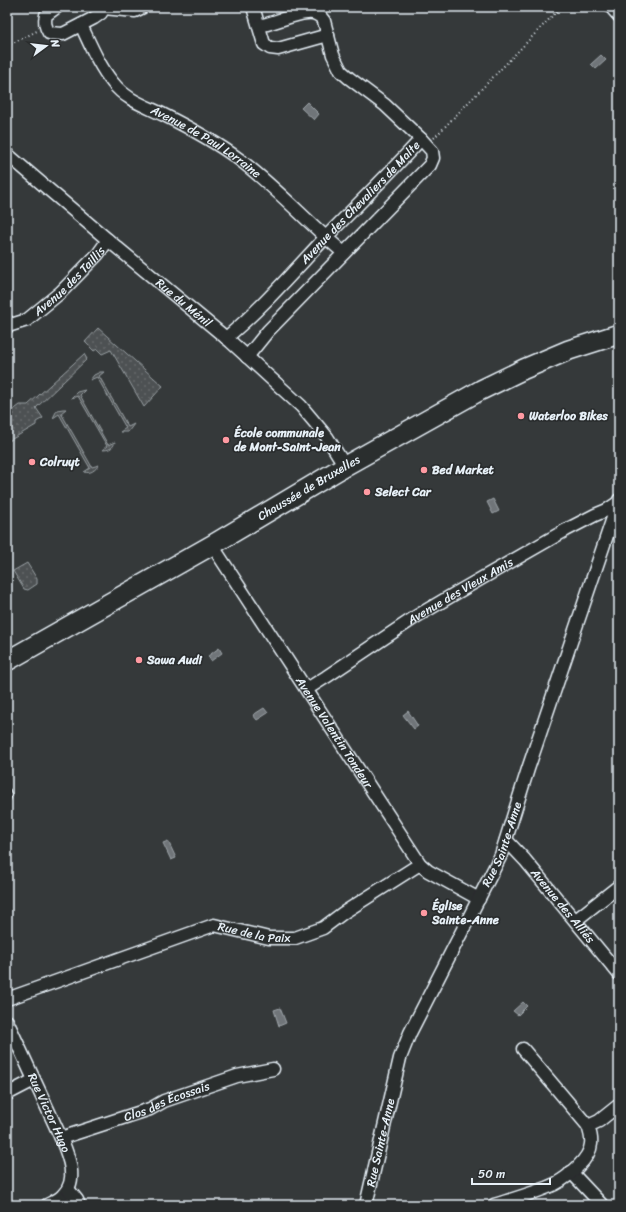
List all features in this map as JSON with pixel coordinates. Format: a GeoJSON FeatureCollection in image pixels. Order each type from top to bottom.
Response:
{"type":"FeatureCollection","features":[{"type":"Feature","properties":{"kind":"main road","name":"Chaussée de Bruxelles"},"geometry":{"type":"LineString","coordinates":[[7,661],[345,466],[481,390],[524,369],[569,350],[619,334]]}},
{"type":"Feature","properties":{"kind":"street"},"geometry":{"type":"LineString","coordinates":[[57,7],[46,15],[44,21],[49,33],[63,34],[94,18],[101,13],[104,8],[135,11],[143,7]]}},
{"type":"Feature","properties":{"kind":"street"},"geometry":{"type":"LineString","coordinates":[[253,7],[264,44],[270,48],[278,48],[328,34]]}},
{"type":"Feature","properties":{"kind":"street"},"geometry":{"type":"LineString","coordinates":[[611,7],[619,16]]}},
{"type":"Feature","properties":{"kind":"street"},"geometry":{"type":"LineString","coordinates":[[259,26],[308,13],[321,17],[324,20],[336,63],[341,71],[348,78],[385,104],[421,139]]}},
{"type":"Feature","properties":{"kind":"street","name":"Avenue de Paul Lorraine"},"geometry":{"type":"LineString","coordinates":[[81,24],[102,67],[113,84],[122,93],[145,107],[178,122],[223,148],[260,175],[344,253]]}},
{"type":"Feature","properties":{"kind":"street","name":"Avenue des Chevaliers de Malte"},"geometry":{"type":"LineString","coordinates":[[226,338],[248,320],[421,139],[432,151],[433,158],[430,165],[268,331],[248,357]]}},
{"type":"Feature","properties":{"kind":"street","name":"Rue du Ménil"},"geometry":{"type":"LineString","coordinates":[[7,154],[226,338],[302,406],[327,437],[345,466]]}},
{"type":"Feature","properties":{"kind":"street","name":"Avenue des Taillis"},"geometry":{"type":"LineString","coordinates":[[8,326],[26,320],[61,292],[98,254],[108,240]]}},
{"type":"Feature","properties":{"kind":"street","name":"Avenue des Vieux Amis"},"geometry":{"type":"LineString","coordinates":[[307,689],[326,678],[417,616],[571,527],[607,510],[619,501]]}},
{"type":"Feature","properties":{"kind":"street","name":"Rue Sainte-Anne"},"geometry":{"type":"LineString","coordinates":[[366,1205],[400,1058],[410,1033],[479,899],[506,840],[528,769],[619,501]]}},
{"type":"Feature","properties":{"kind":"street","name":"Avenue Valentin Tondeur"},"geometry":{"type":"LineString","coordinates":[[212,544],[420,864],[428,871],[479,899]]}},
{"type":"Feature","properties":{"kind":"street","name":"Avenue des Alliés"},"geometry":{"type":"LineString","coordinates":[[506,840],[576,920],[619,974]]}},
{"type":"Feature","properties":{"kind":"street","name":"Rue de la Paix"},"geometry":{"type":"LineString","coordinates":[[7,999],[214,925],[269,938],[295,938],[323,928],[343,913],[420,864]]}},
{"type":"Feature","properties":{"kind":"street"},"geometry":{"type":"LineString","coordinates":[[576,920],[619,886]]}},
{"type":"Feature","properties":{"kind":"street","name":"Rue Victor Hugo"},"geometry":{"type":"LineString","coordinates":[[7,1021],[69,1158],[71,1179],[68,1189]]}},
{"type":"Feature","properties":{"kind":"street"},"geometry":{"type":"LineString","coordinates":[[494,1205],[556,1184],[586,1158],[592,1144],[588,1126],[523,1050]]}},
{"type":"Feature","properties":{"kind":"street","name":"Clos des Écossais"},"geometry":{"type":"LineString","coordinates":[[61,1138],[150,1109],[164,1101],[237,1076],[273,1070]]}},
{"type":"Feature","properties":{"kind":"street"},"geometry":{"type":"LineString","coordinates":[[7,1094],[34,1080]]}},
{"type":"Feature","properties":{"kind":"street"},"geometry":{"type":"LineString","coordinates":[[588,1126],[599,1122],[619,1105]]}},
{"type":"Feature","properties":{"kind":"street"},"geometry":{"type":"LineString","coordinates":[[571,1172],[602,1205]]}},
{"type":"Feature","properties":{"kind":"street"},"geometry":{"type":"LineString","coordinates":[[46,1205],[62,1197],[68,1189],[79,1205]]}},
{"type":"Feature","properties":{"kind":"lane"},"geometry":{"type":"LineString","coordinates":[[7,792],[7,798]]}},
{"type":"Feature","properties":{"kind":"path"},"geometry":{"type":"LineString","coordinates":[[7,46],[46,27]]}},
{"type":"Feature","properties":{"kind":"shaded area"},"geometry":{"type":"Polygon","coordinates":[[[601,55],[606,60],[596,69],[591,64],[601,55]]]}},
{"type":"Feature","properties":{"kind":"shaded area"},"geometry":{"type":"Polygon","coordinates":[[[307,102],[319,114],[314,120],[301,108],[307,102]]]}},
{"type":"Feature","properties":{"kind":"shaded area"},"geometry":{"type":"Polygon","coordinates":[[[98,328],[163,386],[144,407],[111,350],[102,354],[97,349],[94,351],[85,342],[98,328]]]}},
{"type":"Feature","properties":{"kind":"shaded area"},"geometry":{"type":"Polygon","coordinates":[[[84,354],[87,359],[36,408],[43,418],[36,422],[36,425],[7,442],[7,418],[13,415],[12,411],[20,405],[28,405],[84,354]]]}},
{"type":"Feature","properties":{"kind":"shaded area"},"geometry":{"type":"Polygon","coordinates":[[[104,372],[99,376],[128,427],[134,424],[128,432],[120,432],[126,428],[97,377],[90,380],[94,375],[104,372]]]}},
{"type":"Feature","properties":{"kind":"shaded area"},"geometry":{"type":"Polygon","coordinates":[[[85,390],[80,395],[108,445],[115,442],[110,449],[102,450],[107,446],[78,396],[71,398],[77,392],[85,390]]]}},
{"type":"Feature","properties":{"kind":"shaded area"},"geometry":{"type":"Polygon","coordinates":[[[66,409],[61,413],[92,467],[99,465],[91,472],[84,472],[90,468],[59,414],[53,418],[57,410],[66,409]]]}},
{"type":"Feature","properties":{"kind":"shaded area"},"geometry":{"type":"Polygon","coordinates":[[[493,499],[499,511],[493,514],[487,502],[493,499]]]}},
{"type":"Feature","properties":{"kind":"shaded area"},"geometry":{"type":"Polygon","coordinates":[[[27,563],[37,579],[37,584],[28,590],[24,589],[13,571],[27,563]]]}},
{"type":"Feature","properties":{"kind":"shaded area"},"geometry":{"type":"Polygon","coordinates":[[[219,648],[222,653],[211,661],[208,656],[219,648]]]}},
{"type":"Feature","properties":{"kind":"shaded area"},"geometry":{"type":"Polygon","coordinates":[[[264,708],[268,713],[257,720],[253,715],[264,708]]]}},
{"type":"Feature","properties":{"kind":"shaded area"},"geometry":{"type":"Polygon","coordinates":[[[408,711],[418,726],[414,729],[403,715],[408,711]]]}},
{"type":"Feature","properties":{"kind":"shaded area"},"geometry":{"type":"Polygon","coordinates":[[[168,841],[176,858],[171,860],[163,843],[168,841]]]}},
{"type":"Feature","properties":{"kind":"shaded area"},"geometry":{"type":"Polygon","coordinates":[[[523,1002],[527,1006],[518,1015],[513,1011],[523,1002]]]}},
{"type":"Feature","properties":{"kind":"shaded area"},"geometry":{"type":"Polygon","coordinates":[[[280,1008],[286,1023],[279,1026],[274,1010],[280,1008]]]}},
{"type":"Feature","properties":{"kind":"place","name":"Waterloo Bikes"},"geometry":{"type":"Point","coordinates":[521,416]}},
{"type":"Feature","properties":{"kind":"place","name":"École communale de Mont-Saint-Jean"},"geometry":{"type":"Point","coordinates":[226,440]}},
{"type":"Feature","properties":{"kind":"place","name":"Colruyt"},"geometry":{"type":"Point","coordinates":[32,462]}},
{"type":"Feature","properties":{"kind":"place","name":"Bed Market"},"geometry":{"type":"Point","coordinates":[424,470]}},
{"type":"Feature","properties":{"kind":"place","name":"Select Car"},"geometry":{"type":"Point","coordinates":[367,492]}},
{"type":"Feature","properties":{"kind":"place","name":"Sawa Audi"},"geometry":{"type":"Point","coordinates":[139,660]}},
{"type":"Feature","properties":{"kind":"place","name":"Église Sainte-Anne"},"geometry":{"type":"Point","coordinates":[424,913]}}]}
